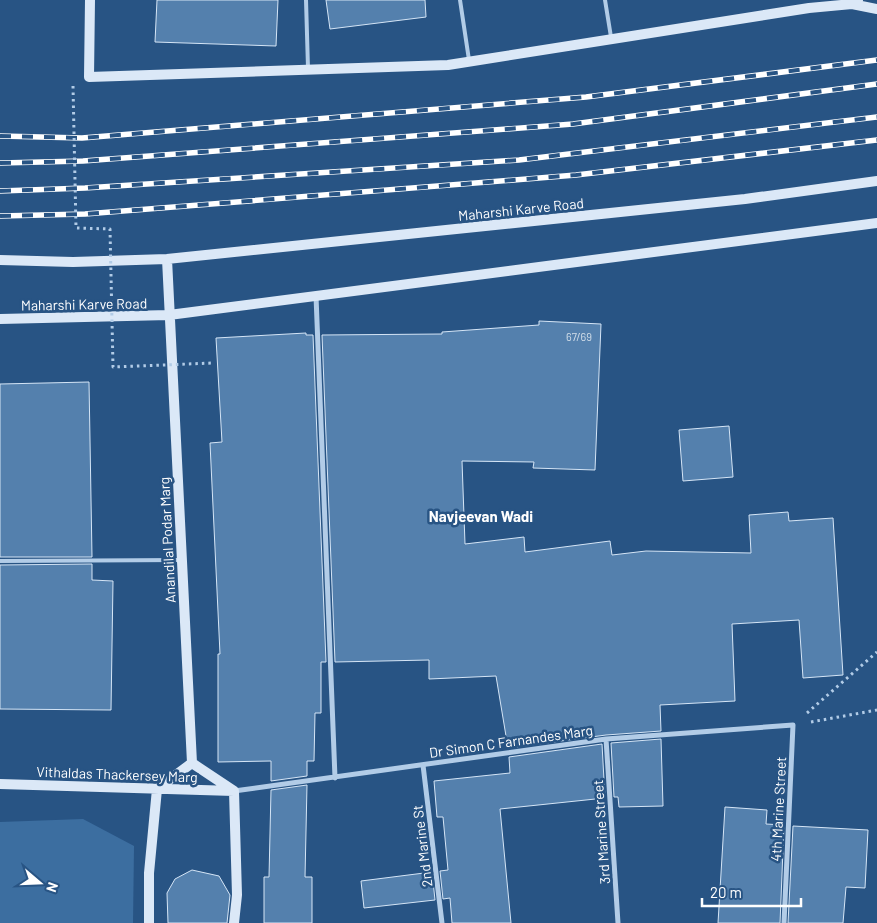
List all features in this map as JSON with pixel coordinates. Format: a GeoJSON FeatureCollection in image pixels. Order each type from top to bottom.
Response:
{"type":"FeatureCollection","features":[{"type":"Feature","properties":{"kind":"street"},"geometry":{"type":"LineString","coordinates":[[90,0],[89,77],[448,65],[854,1],[875,9]]}},
{"type":"Feature","properties":{"kind":"street","name":"Maharshi Karve Road"},"geometry":{"type":"LineString","coordinates":[[0,260],[73,262],[167,259],[745,199],[877,182]]}},
{"type":"Feature","properties":{"kind":"street","name":"Maharshi Karve Road"},"geometry":{"type":"LineString","coordinates":[[0,319],[169,315],[877,224]]}},
{"type":"Feature","properties":{"kind":"street"},"geometry":{"type":"LineString","coordinates":[[167,259],[169,315]]}},
{"type":"Feature","properties":{"kind":"street"},"geometry":{"type":"LineString","coordinates":[[316,295],[334,778]]}},
{"type":"Feature","properties":{"kind":"street","name":"Anandilal Podar Marg"},"geometry":{"type":"LineString","coordinates":[[169,315],[192,763]]}},
{"type":"Feature","properties":{"kind":"street","name":"Dr Simon C Farnandes Marg"},"geometry":{"type":"LineString","coordinates":[[234,791],[606,739],[793,725]]}},
{"type":"Feature","properties":{"kind":"street","name":"4th Marine Street"},"geometry":{"type":"LineString","coordinates":[[784,923],[793,725]]}},
{"type":"Feature","properties":{"kind":"street","name":"3rd Marine Street"},"geometry":{"type":"LineString","coordinates":[[606,739],[618,923]]}},
{"type":"Feature","properties":{"kind":"street"},"geometry":{"type":"LineString","coordinates":[[149,923],[149,874],[158,789],[192,763],[234,791],[237,895],[234,923]]}},
{"type":"Feature","properties":{"kind":"street","name":"2nd Marine St"},"geometry":{"type":"LineString","coordinates":[[423,765],[442,923]]}},
{"type":"Feature","properties":{"kind":"street","name":"Vithaldas Thackersey Marg"},"geometry":{"type":"LineString","coordinates":[[0,784],[234,791]]}},
{"type":"Feature","properties":{"kind":"lane"},"geometry":{"type":"LineString","coordinates":[[306,0],[308,70]]}},
{"type":"Feature","properties":{"kind":"lane"},"geometry":{"type":"LineString","coordinates":[[460,0],[470,62]]}},
{"type":"Feature","properties":{"kind":"lane"},"geometry":{"type":"LineString","coordinates":[[605,0],[612,39]]}},
{"type":"Feature","properties":{"kind":"lane"},"geometry":{"type":"LineString","coordinates":[[0,561],[182,560]]}},
{"type":"Feature","properties":{"kind":"path"},"geometry":{"type":"LineString","coordinates":[[73,86],[76,228],[110,229],[113,367],[213,363]]}},
{"type":"Feature","properties":{"kind":"path"},"geometry":{"type":"LineString","coordinates":[[793,725],[877,652]]}},
{"type":"Feature","properties":{"kind":"path"},"geometry":{"type":"LineString","coordinates":[[793,725],[877,710]]}},
{"type":"Feature","properties":{"kind":"shaded area"},"geometry":{"type":"Polygon","coordinates":[[[83,819],[134,846],[133,923],[0,923],[0,822],[83,819]]]}},
{"type":"Feature","properties":{"kind":"building"},"geometry":{"type":"Polygon","coordinates":[[[157,0],[278,0],[276,46],[155,42],[157,0]]]}},
{"type":"Feature","properties":{"kind":"building"},"geometry":{"type":"Polygon","coordinates":[[[326,0],[425,0],[426,17],[330,29],[326,0]]]}},
{"type":"Feature","properties":{"kind":"building"},"geometry":{"type":"Polygon","coordinates":[[[539,321],[601,324],[595,470],[533,468],[534,462],[462,461],[465,544],[524,537],[525,552],[610,541],[612,555],[646,551],[751,553],[749,515],[788,512],[789,521],[833,518],[843,675],[803,678],[799,620],[732,624],[735,701],[660,705],[661,731],[606,735],[508,748],[496,676],[429,679],[429,660],[335,662],[322,335],[442,334],[442,332],[539,325],[539,321]]]}},
{"type":"Feature","properties":{"kind":"building"},"geometry":{"type":"Polygon","coordinates":[[[306,333],[306,335],[313,335],[326,662],[321,662],[321,713],[315,713],[314,761],[307,761],[307,776],[271,781],[271,761],[218,762],[218,654],[220,654],[210,443],[222,442],[216,338],[306,333]]]}},
{"type":"Feature","properties":{"kind":"building"},"geometry":{"type":"Polygon","coordinates":[[[89,382],[92,557],[0,557],[0,384],[89,382]]]}},
{"type":"Feature","properties":{"kind":"building"},"geometry":{"type":"Polygon","coordinates":[[[729,426],[733,477],[683,481],[679,430],[729,426]]]}},
{"type":"Feature","properties":{"kind":"building"},"geometry":{"type":"Polygon","coordinates":[[[92,564],[92,580],[113,581],[111,710],[0,709],[0,565],[92,564]]]}},
{"type":"Feature","properties":{"kind":"building"},"geometry":{"type":"Polygon","coordinates":[[[661,739],[663,806],[619,807],[618,797],[614,797],[611,743],[661,739]]]}},
{"type":"Feature","properties":{"kind":"building"},"geometry":{"type":"Polygon","coordinates":[[[602,744],[605,798],[500,809],[511,923],[452,923],[450,898],[443,899],[440,871],[448,870],[443,817],[437,817],[434,781],[510,773],[509,757],[602,744]]]}},
{"type":"Feature","properties":{"kind":"building"},"geometry":{"type":"Polygon","coordinates":[[[307,785],[305,877],[312,877],[312,923],[264,923],[264,877],[269,877],[271,790],[307,785]]]}},
{"type":"Feature","properties":{"kind":"building"},"geometry":{"type":"Polygon","coordinates":[[[725,807],[767,810],[766,824],[784,825],[780,923],[718,923],[725,807]]]}},
{"type":"Feature","properties":{"kind":"building"},"geometry":{"type":"Polygon","coordinates":[[[793,826],[868,830],[865,888],[846,887],[843,923],[788,923],[793,826]]]}},
{"type":"Feature","properties":{"kind":"building"},"geometry":{"type":"Polygon","coordinates":[[[192,870],[219,876],[230,895],[227,923],[168,923],[167,893],[175,879],[192,870]]]}},
{"type":"Feature","properties":{"kind":"building"},"geometry":{"type":"Polygon","coordinates":[[[432,872],[435,900],[364,908],[361,881],[432,872]]]}},
{"type":"Feature","properties":{"kind":"railway"},"geometry":{"type":"LineString","coordinates":[[0,136],[82,138],[586,97],[877,60]]}},
{"type":"Feature","properties":{"kind":"railway"},"geometry":{"type":"LineString","coordinates":[[0,163],[83,161],[573,124],[877,84]]}},
{"type":"Feature","properties":{"kind":"railway"},"geometry":{"type":"LineString","coordinates":[[0,191],[85,188],[519,160],[877,117]]}},
{"type":"Feature","properties":{"kind":"railway"},"geometry":{"type":"LineString","coordinates":[[0,216],[85,214],[576,175],[877,140]]}},
{"type":"Feature","properties":{"kind":"district","name":"Navjeevan Wadi"},"geometry":{"type":"Point","coordinates":[481,516]}}]}
